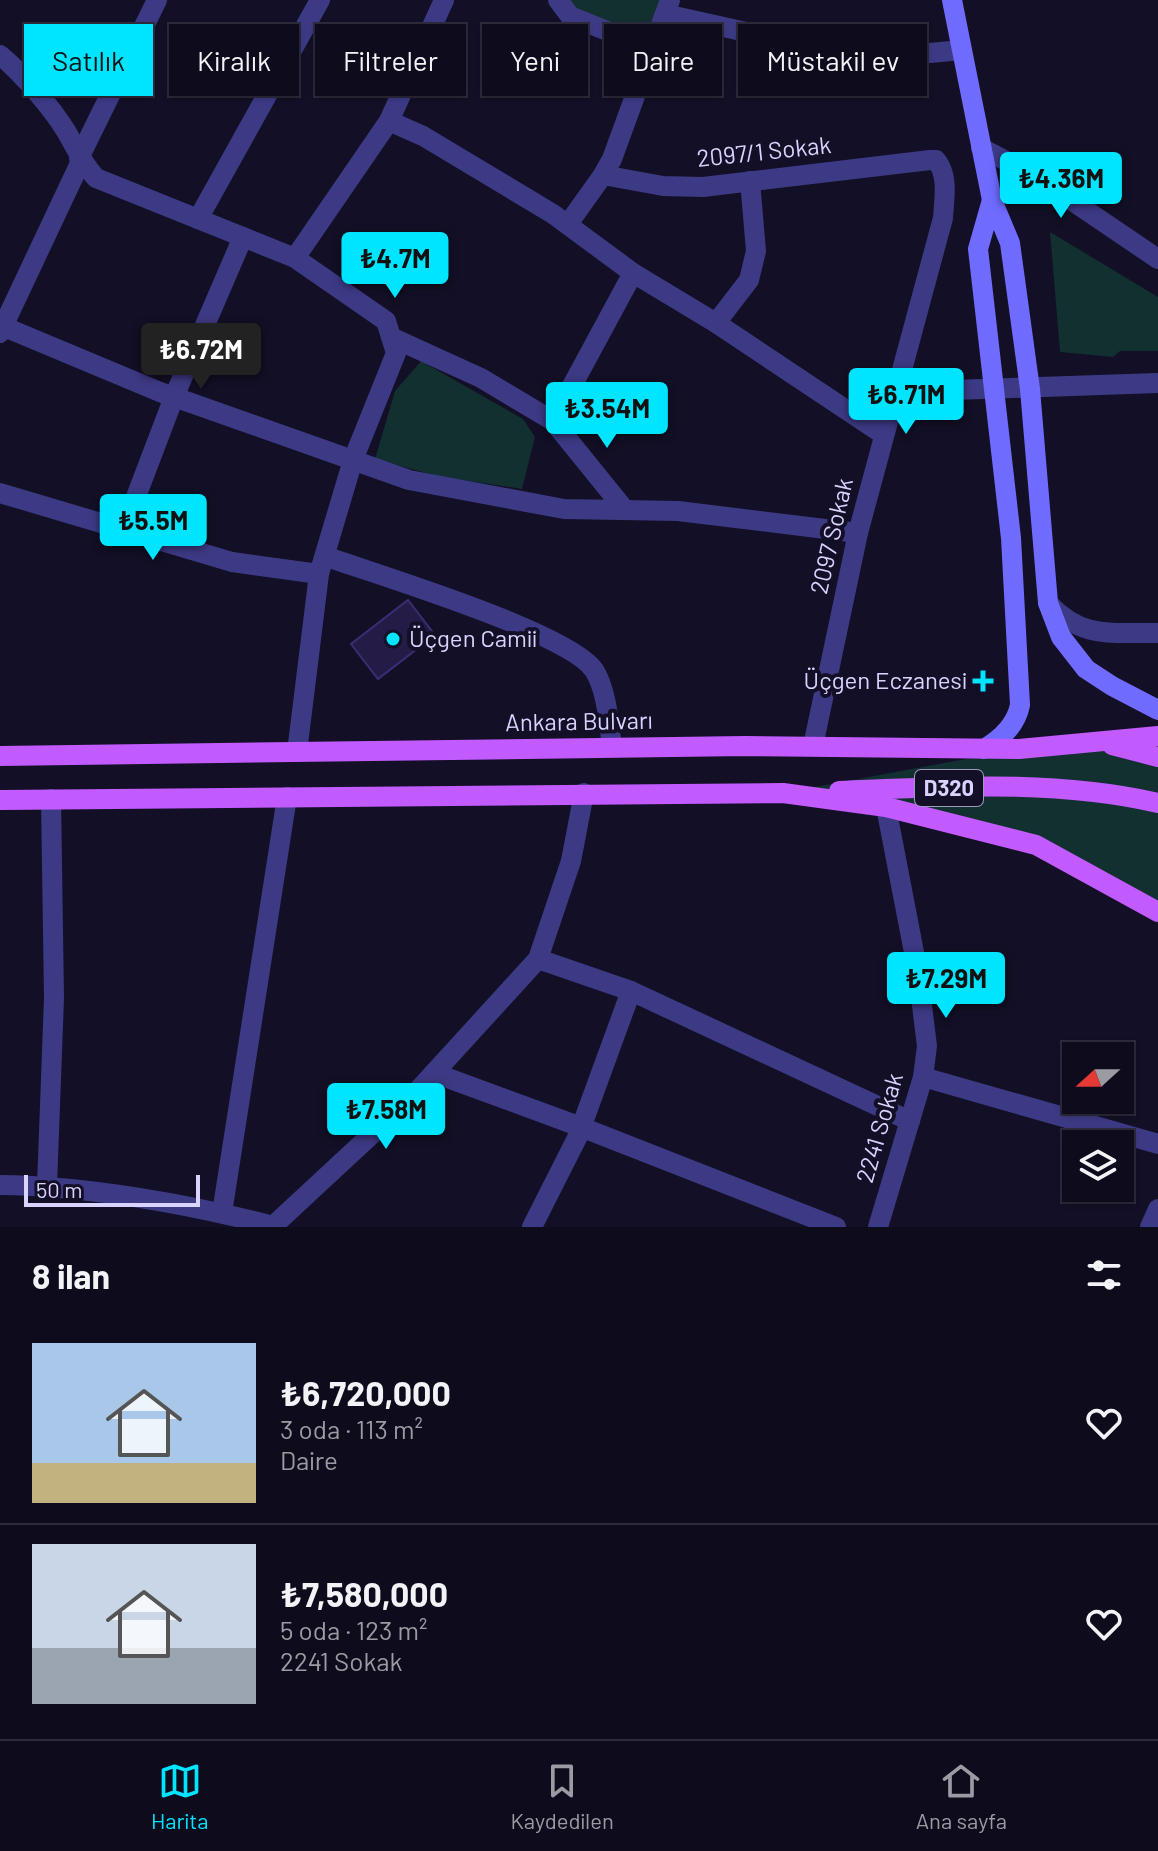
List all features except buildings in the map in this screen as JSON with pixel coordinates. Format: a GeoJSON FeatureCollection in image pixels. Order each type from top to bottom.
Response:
{"type":"FeatureCollection","features":[{"type":"Feature","properties":{"kind":"main road"},"geometry":{"type":"LineString","coordinates":[[952,0],[992,200],[1010,243],[1030,389],[1048,603],[1061,637],[1086,669],[1158,710]]}},
{"type":"Feature","properties":{"kind":"main road"},"geometry":{"type":"LineString","coordinates":[[984,749],[1009,729],[1018,717],[1020,705],[1011,538],[978,249],[992,200]]}},
{"type":"Feature","properties":{"kind":"main road","name":"Ankara Bulvarı"},"geometry":{"type":"LineString","coordinates":[[0,756],[612,747],[1019,749],[1158,736]]}},
{"type":"Feature","properties":{"kind":"main road"},"geometry":{"type":"LineString","coordinates":[[1100,742],[1158,757]]}},
{"type":"Feature","properties":{"kind":"main road","name":"D320"},"geometry":{"type":"LineString","coordinates":[[783,793],[989,787],[1116,794],[1158,803]]}},
{"type":"Feature","properties":{"kind":"main road"},"geometry":{"type":"LineString","coordinates":[[0,800],[783,793],[886,807],[1036,845],[1158,912]]}},
{"type":"Feature","properties":{"kind":"street"},"geometry":{"type":"LineString","coordinates":[[157,0],[1,330],[174,397],[409,480],[564,509],[678,511],[858,533]]}},
{"type":"Feature","properties":{"kind":"street"},"geometry":{"type":"LineString","coordinates":[[198,219],[320,0]]}},
{"type":"Feature","properties":{"kind":"street"},"geometry":{"type":"LineString","coordinates":[[295,258],[389,121],[444,0]]}},
{"type":"Feature","properties":{"kind":"street"},"geometry":{"type":"LineString","coordinates":[[558,0],[570,16],[604,30]]}},
{"type":"Feature","properties":{"kind":"street"},"geometry":{"type":"LineString","coordinates":[[668,7],[764,36],[817,41],[897,56],[962,50]]}},
{"type":"Feature","properties":{"kind":"street"},"geometry":{"type":"LineString","coordinates":[[0,55],[13,66],[65,129],[80,159],[96,178],[295,258],[386,321],[396,353],[353,460],[322,565],[297,752]]}},
{"type":"Feature","properties":{"kind":"street"},"geometry":{"type":"LineString","coordinates":[[568,224],[603,175],[634,96]]}},
{"type":"Feature","properties":{"kind":"street"},"geometry":{"type":"LineString","coordinates":[[389,121],[423,136],[568,224],[633,273],[716,323],[884,435]]}},
{"type":"Feature","properties":{"kind":"street"},"geometry":{"type":"LineString","coordinates":[[981,148],[1034,175],[1158,259]]}},
{"type":"Feature","properties":{"kind":"street","name":"2097/1 Sokak"},"geometry":{"type":"LineString","coordinates":[[603,175],[663,186],[703,187],[930,160]]}},
{"type":"Feature","properties":{"kind":"street","name":"2097 Sokak"},"geometry":{"type":"LineString","coordinates":[[813,746],[858,533],[943,218],[945,186],[942,169],[936,160],[930,160]]}},
{"type":"Feature","properties":{"kind":"street"},"geometry":{"type":"LineString","coordinates":[[716,323],[749,280],[756,251],[750,181]]}},
{"type":"Feature","properties":{"kind":"street"},"geometry":{"type":"LineString","coordinates":[[123,531],[174,397],[243,237]]}},
{"type":"Feature","properties":{"kind":"street"},"geometry":{"type":"LineString","coordinates":[[553,421],[633,273]]}},
{"type":"Feature","properties":{"kind":"street"},"geometry":{"type":"LineString","coordinates":[[391,337],[481,378],[553,421],[625,510]]}},
{"type":"Feature","properties":{"kind":"street"},"geometry":{"type":"LineString","coordinates":[[896,392],[1158,383]]}},
{"type":"Feature","properties":{"kind":"street"},"geometry":{"type":"LineString","coordinates":[[0,493],[232,562],[322,565],[498,617],[566,647],[594,670],[607,707],[612,747]]}},
{"type":"Feature","properties":{"kind":"street"},"geometry":{"type":"LineString","coordinates":[[1048,603],[1062,617],[1094,632],[1158,633]]}},
{"type":"Feature","properties":{"kind":"street"},"geometry":{"type":"LineString","coordinates":[[0,1185],[47,1186],[222,1213],[274,1227],[412,1097],[538,959],[571,861],[584,793]]}},
{"type":"Feature","properties":{"kind":"street"},"geometry":{"type":"LineString","coordinates":[[222,1213],[287,797]]}},
{"type":"Feature","properties":{"kind":"street"},"geometry":{"type":"LineString","coordinates":[[47,1186],[54,998],[51,799]]}},
{"type":"Feature","properties":{"kind":"street","name":"2241 Sokak"},"geometry":{"type":"LineString","coordinates":[[878,1227],[923,1077],[927,1046],[918,973],[886,807]]}},
{"type":"Feature","properties":{"kind":"street"},"geometry":{"type":"LineString","coordinates":[[538,959],[631,991],[910,1121]]}},
{"type":"Feature","properties":{"kind":"street"},"geometry":{"type":"LineString","coordinates":[[532,1227],[581,1127],[631,991]]}},
{"type":"Feature","properties":{"kind":"street"},"geometry":{"type":"LineString","coordinates":[[434,1073],[836,1227]]}},
{"type":"Feature","properties":{"kind":"street"},"geometry":{"type":"LineString","coordinates":[[923,1077],[1158,1144]]}},
{"type":"Feature","properties":{"kind":"street"},"geometry":{"type":"LineString","coordinates":[[1150,1227],[1158,1209]]}},
{"type":"Feature","properties":{"kind":"green space"},"geometry":{"type":"Polygon","coordinates":[[[568,0],[662,0],[652,24],[604,25],[574,15],[568,0]]]}},
{"type":"Feature","properties":{"kind":"green space"},"geometry":{"type":"Polygon","coordinates":[[[1050,232],[1158,297],[1158,351],[1120,351],[1113,357],[1060,352],[1050,232]]]}},
{"type":"Feature","properties":{"kind":"green space"},"geometry":{"type":"Polygon","coordinates":[[[421,361],[523,419],[535,437],[522,489],[437,476],[375,459],[395,391],[421,361]]]}},
{"type":"Feature","properties":{"kind":"green space"},"geometry":{"type":"Polygon","coordinates":[[[1158,736],[1158,912],[1036,845],[783,793],[1019,749],[1158,736]]]}},
{"type":"Feature","properties":{"kind":"place","name":"Üçgen Camii"},"geometry":{"type":"Point","coordinates":[393,639]}},
{"type":"Feature","properties":{"kind":"place","name":"Üçgen Eczanesi"},"geometry":{"type":"Point","coordinates":[983,681]}}]}
